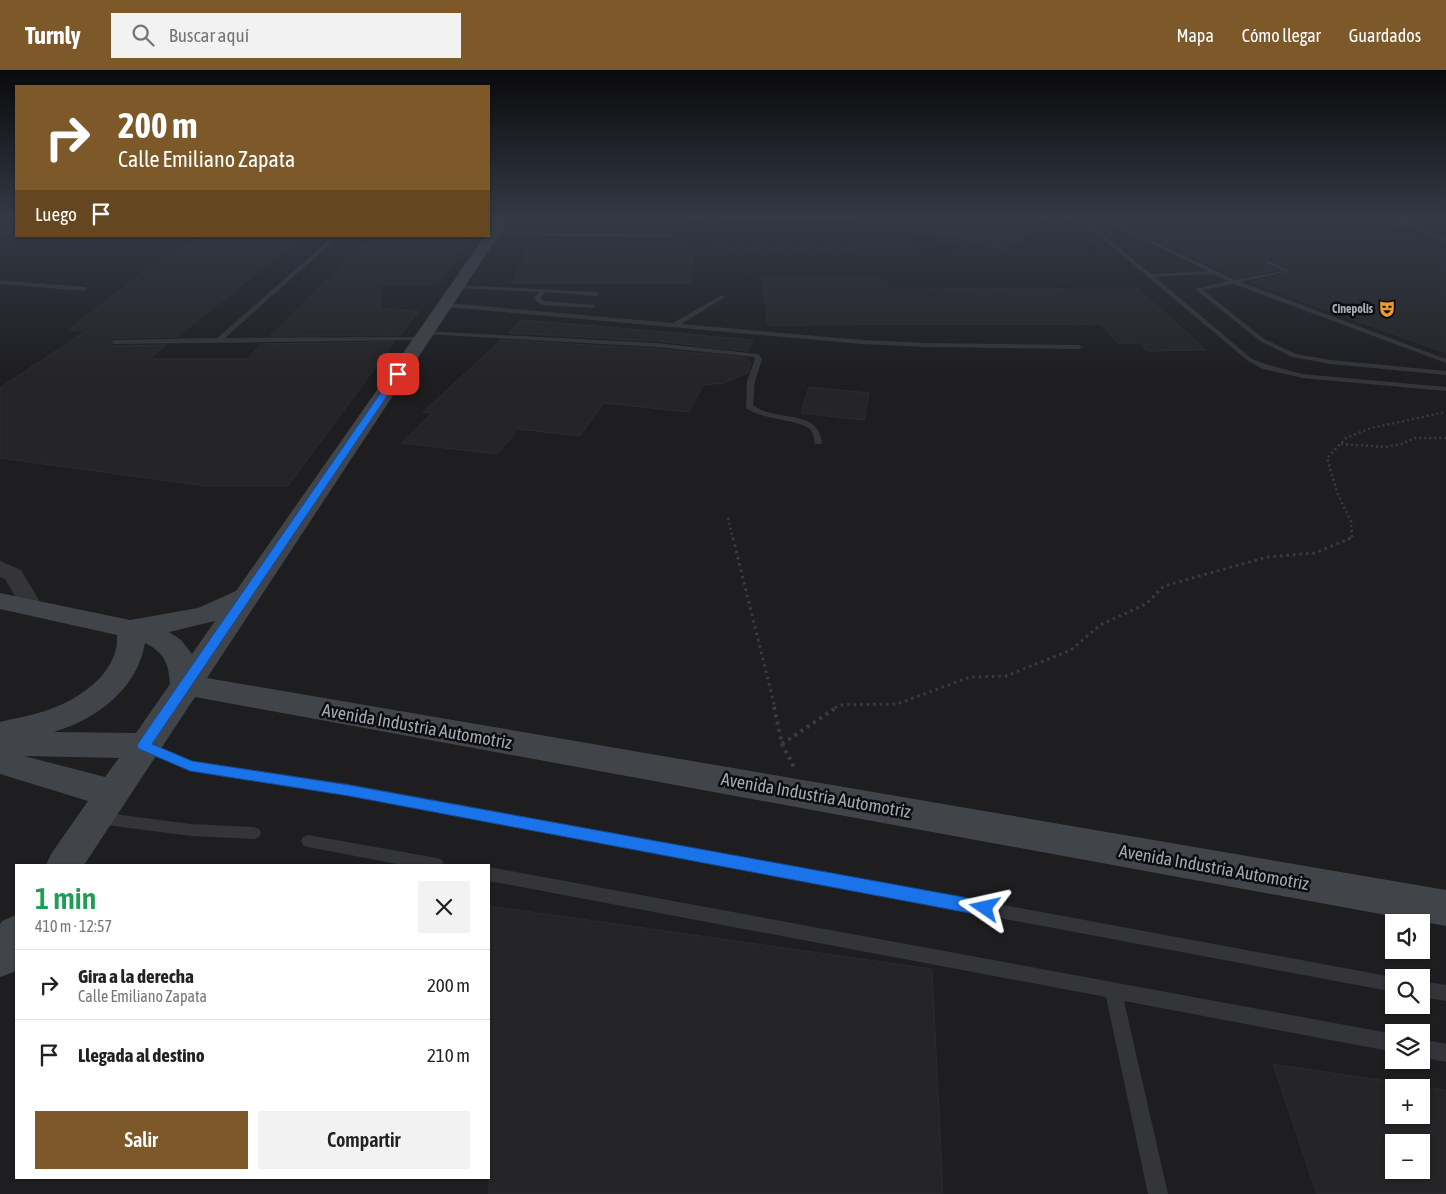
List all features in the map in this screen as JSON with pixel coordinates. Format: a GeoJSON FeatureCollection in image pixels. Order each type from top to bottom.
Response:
{"type":"FeatureCollection","features":[{"type":"Feature","properties":{"kind":"main road"},"geometry":{"type":"LineString","coordinates":[[65,864],[469,270]]}},
{"type":"Feature","properties":{"kind":"main road"},"geometry":{"type":"LineString","coordinates":[[130,629],[206,614],[235,604],[247,596]]}},
{"type":"Feature","properties":{"kind":"main road"},"geometry":{"type":"LineString","coordinates":[[0,601],[130,629],[164,641],[176,652],[184,664],[185,685]]}},
{"type":"Feature","properties":{"kind":"main road"},"geometry":{"type":"LineString","coordinates":[[0,734],[66,716],[103,691],[124,665],[132,651],[133,639],[130,629]]}},
{"type":"Feature","properties":{"kind":"main road","name":"Avenida Industria Automotriz"},"geometry":{"type":"LineString","coordinates":[[185,685],[1446,908]]}},
{"type":"Feature","properties":{"kind":"main road"},"geometry":{"type":"LineString","coordinates":[[0,743],[144,746]]}},
{"type":"Feature","properties":{"kind":"main road"},"geometry":{"type":"LineString","coordinates":[[0,760],[26,770],[94,787],[103,808]]}},
{"type":"Feature","properties":{"kind":"main road"},"geometry":{"type":"LineString","coordinates":[[0,958],[15,936]]}},
{"type":"Feature","properties":{"kind":"street"},"geometry":{"type":"LineString","coordinates":[[0,568],[13,575],[32,607]]}},
{"type":"Feature","properties":{"kind":"lane"},"geometry":{"type":"LineString","coordinates":[[219,340],[297,270]]}},
{"type":"Feature","properties":{"kind":"lane"},"geometry":{"type":"LineString","coordinates":[[1143,270],[1228,344],[1250,360],[1266,367],[1302,376],[1446,389]]}},
{"type":"Feature","properties":{"kind":"lane"},"geometry":{"type":"LineString","coordinates":[[1209,270],[1232,281],[1446,361]]}},
{"type":"Feature","properties":{"kind":"lane"},"geometry":{"type":"LineString","coordinates":[[1288,270],[1198,288],[1262,340],[1294,356],[1331,362],[1446,373]]}},
{"type":"Feature","properties":{"kind":"lane"},"geometry":{"type":"LineString","coordinates":[[1150,276],[1214,273]]}},
{"type":"Feature","properties":{"kind":"lane"},"geometry":{"type":"LineString","coordinates":[[0,282],[85,290]]}},
{"type":"Feature","properties":{"kind":"lane"},"geometry":{"type":"LineString","coordinates":[[452,296],[543,290],[596,294]]}},
{"type":"Feature","properties":{"kind":"lane"},"geometry":{"type":"LineString","coordinates":[[543,290],[537,299],[539,302],[594,306]]}},
{"type":"Feature","properties":{"kind":"lane"},"geometry":{"type":"LineString","coordinates":[[452,296],[674,325],[871,343],[1079,347]]}},
{"type":"Feature","properties":{"kind":"lane"},"geometry":{"type":"LineString","coordinates":[[674,325],[722,297]]}},
{"type":"Feature","properties":{"kind":"lane"},"geometry":{"type":"LineString","coordinates":[[114,342],[424,336],[656,345],[756,355],[759,359],[751,381],[748,406],[752,411],[766,416],[804,422],[815,428],[818,442]]}},
{"type":"Feature","properties":{"kind":"lane"},"geometry":{"type":"LineString","coordinates":[[144,746],[190,766],[349,790],[1385,982]]}},
{"type":"Feature","properties":{"kind":"lane"},"geometry":{"type":"LineString","coordinates":[[103,808],[192,830],[254,832]]}},
{"type":"Feature","properties":{"kind":"lane"},"geometry":{"type":"LineString","coordinates":[[308,842],[431,864]]}},
{"type":"Feature","properties":{"kind":"lane"},"geometry":{"type":"LineString","coordinates":[[490,874],[1385,1041]]}},
{"type":"Feature","properties":{"kind":"lane"},"geometry":{"type":"LineString","coordinates":[[1113,990],[1158,1194]]}},
{"type":"Feature","properties":{"kind":"lane"},"geometry":{"type":"LineString","coordinates":[[1430,990],[1446,993]]}},
{"type":"Feature","properties":{"kind":"lane"},"geometry":{"type":"LineString","coordinates":[[1430,1050],[1446,1053]]}},
{"type":"Feature","properties":{"kind":"path"},"geometry":{"type":"LineString","coordinates":[[747,270],[750,277]]}},
{"type":"Feature","properties":{"kind":"path"},"geometry":{"type":"LineString","coordinates":[[782,744],[840,705],[897,704],[970,677],[1006,676],[1071,650],[1100,625],[1146,604],[1164,586],[1267,557],[1315,553],[1352,538],[1351,522],[1337,492],[1327,458],[1346,438],[1371,428],[1446,412]]}},
{"type":"Feature","properties":{"kind":"path"},"geometry":{"type":"LineString","coordinates":[[1340,444],[1385,447],[1402,444],[1414,438],[1446,438]]}},
{"type":"Feature","properties":{"kind":"path"},"geometry":{"type":"LineString","coordinates":[[728,518],[768,676],[782,744],[808,794]]}},
{"type":"Feature","properties":{"kind":"shaded area"},"geometry":{"type":"Polygon","coordinates":[[[0,270],[1446,270],[1446,1194],[0,1194],[0,270]]]}},
{"type":"Feature","properties":{"kind":"building"},"geometry":{"type":"Polygon","coordinates":[[[146,270],[260,270],[177,337],[114,338],[109,341],[110,344],[114,346],[166,345],[149,359],[247,359],[262,344],[394,342],[288,486],[205,486],[0,458],[0,388],[87,330],[68,330],[146,270]]]}},
{"type":"Feature","properties":{"kind":"building"},"geometry":{"type":"Polygon","coordinates":[[[337,270],[448,270],[438,284],[381,284],[380,308],[419,311],[400,335],[270,336],[337,270]]]}},
{"type":"Feature","properties":{"kind":"building"},"geometry":{"type":"Polygon","coordinates":[[[518,270],[692,270],[691,283],[511,283],[518,270]]]}},
{"type":"Feature","properties":{"kind":"building"},"geometry":{"type":"Polygon","coordinates":[[[1222,270],[1275,270],[1238,278],[1222,270]]]}},
{"type":"Feature","properties":{"kind":"building"},"geometry":{"type":"Polygon","coordinates":[[[1293,270],[1446,270],[1446,353],[1250,282],[1294,272],[1293,270]]]}},
{"type":"Feature","properties":{"kind":"building"},"geometry":{"type":"Polygon","coordinates":[[[762,278],[884,278],[889,289],[1137,288],[1206,350],[1147,351],[1139,343],[1118,343],[1101,324],[768,325],[762,278]]]}},
{"type":"Feature","properties":{"kind":"building"},"geometry":{"type":"Polygon","coordinates":[[[522,320],[753,340],[748,351],[656,341],[508,333],[522,320]]]}},
{"type":"Feature","properties":{"kind":"building"},"geometry":{"type":"Polygon","coordinates":[[[501,340],[656,349],[747,358],[751,363],[748,373],[724,383],[703,385],[689,412],[604,403],[580,436],[518,429],[497,454],[401,443],[432,413],[423,412],[501,340]]]}},
{"type":"Feature","properties":{"kind":"building"},"geometry":{"type":"Polygon","coordinates":[[[809,387],[869,393],[864,420],[801,413],[809,387]]]}},
{"type":"Feature","properties":{"kind":"building"},"geometry":{"type":"Polygon","coordinates":[[[490,906],[932,969],[943,1194],[489,1194],[490,906]]]}},
{"type":"Feature","properties":{"kind":"building"},"geometry":{"type":"Polygon","coordinates":[[[1273,1064],[1385,1081],[1385,1124],[1430,1124],[1430,1088],[1446,1090],[1446,1194],[1317,1194],[1273,1064]]]}},
{"type":"Feature","properties":{"kind":"place","name":"Cinepolis"},"geometry":{"type":"Point","coordinates":[1387,309]}},
{"type":"Feature","properties":{"kind":"route"},"geometry":{"type":"LineString","coordinates":[[398,374],[144,746],[190,766],[349,790],[985,908]]}}]}
